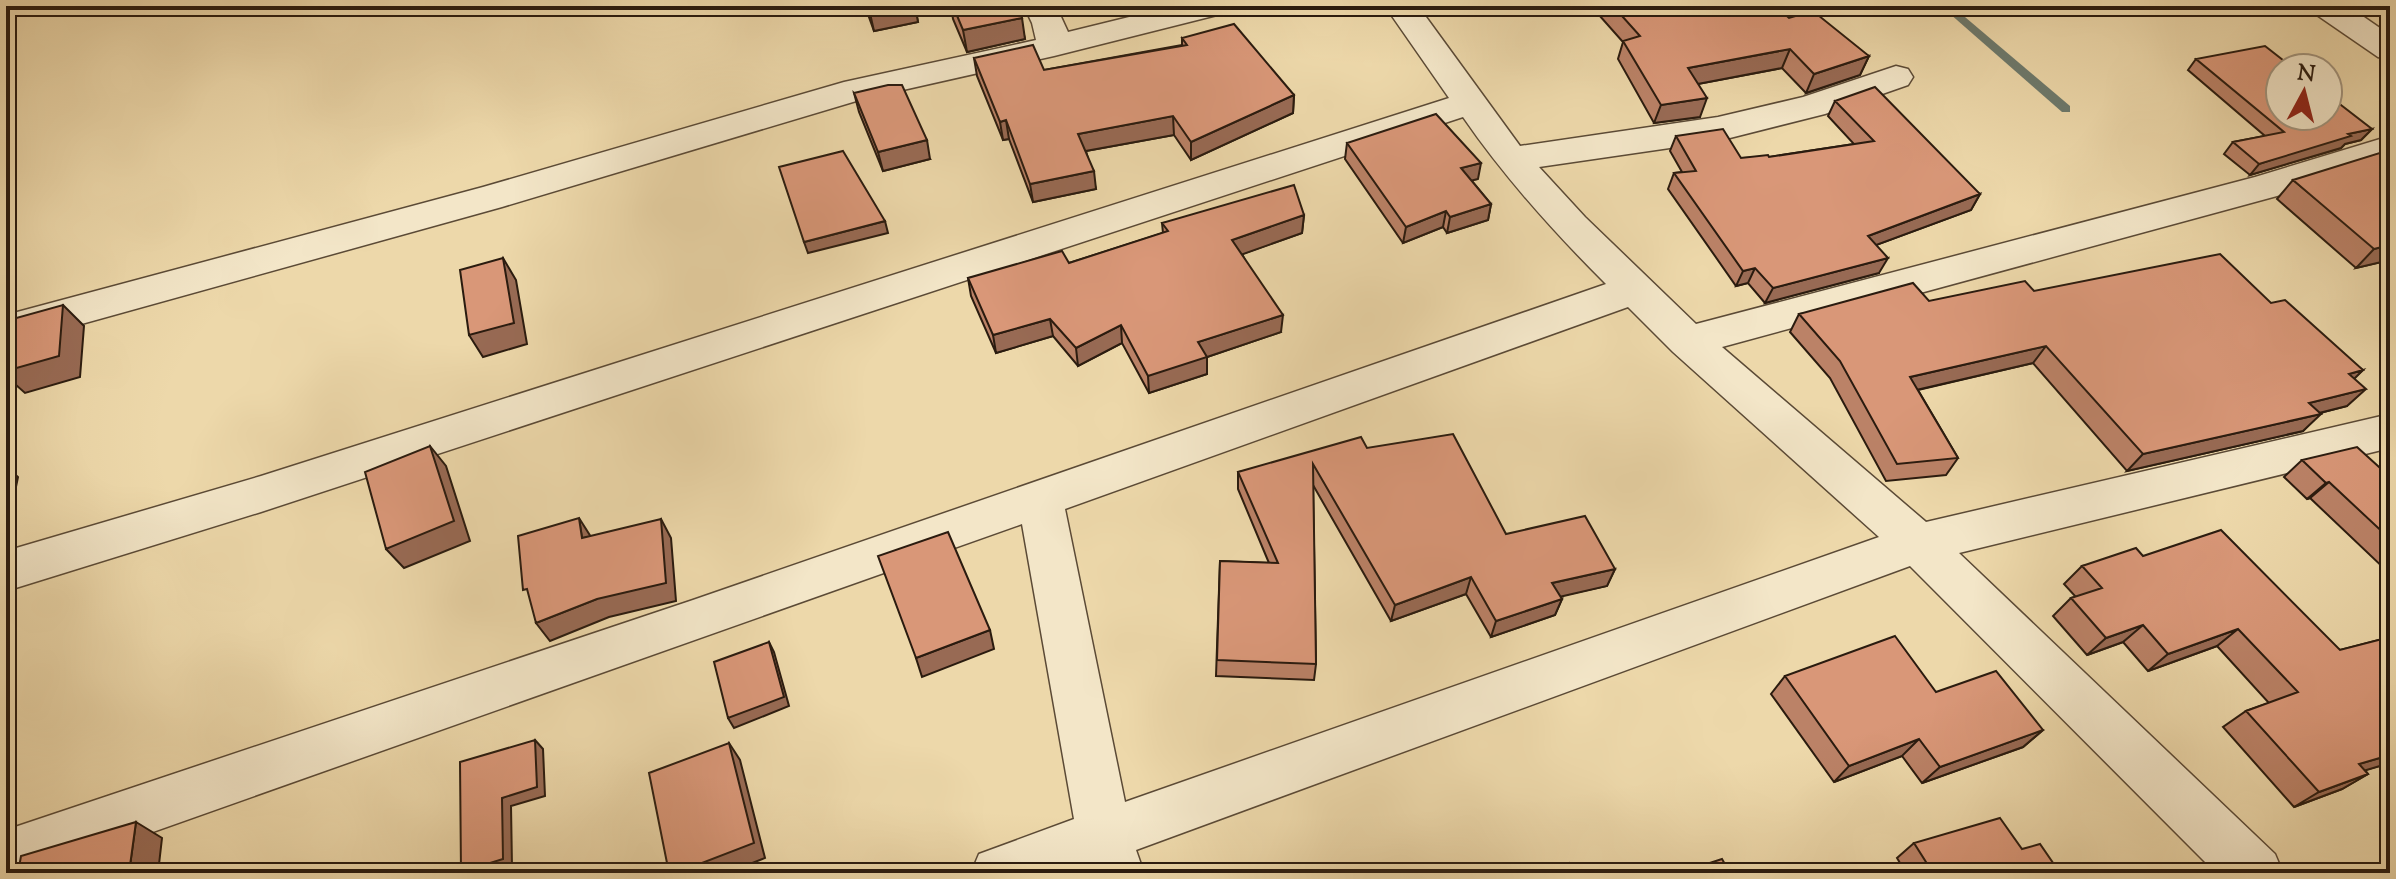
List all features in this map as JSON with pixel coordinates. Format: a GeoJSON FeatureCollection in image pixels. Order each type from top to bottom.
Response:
{"type":"FeatureCollection","features":[{"type":"Feature","properties":{"kind":"street"},"geometry":{"type":"LineString","coordinates":[[1040,6],[1049,23],[1054,46]]}},
{"type":"Feature","properties":{"kind":"street"},"geometry":{"type":"LineString","coordinates":[[6,330],[489,198],[856,90],[1054,46],[1213,6]]}},
{"type":"Feature","properties":{"kind":"street"},"geometry":{"type":"LineString","coordinates":[[1401,6],[1511,159],[1571,226],[1688,341],[1918,543],[2255,873]]}},
{"type":"Feature","properties":{"kind":"street"},"geometry":{"type":"LineString","coordinates":[[2326,6],[2390,50]]}},
{"type":"Feature","properties":{"kind":"street"},"geometry":{"type":"LineString","coordinates":[[1511,159],[1718,129],[1813,106],[1896,77]]}},
{"type":"Feature","properties":{"kind":"street"},"geometry":{"type":"LineString","coordinates":[[6,571],[261,494],[1472,102]]}},
{"type":"Feature","properties":{"kind":"street"},"geometry":{"type":"LineString","coordinates":[[1688,341],[2249,191],[2390,148]]}},
{"type":"Feature","properties":{"kind":"street"},"geometry":{"type":"LineString","coordinates":[[6,857],[1635,289]]}},
{"type":"Feature","properties":{"kind":"street"},"geometry":{"type":"LineString","coordinates":[[999,873],[1110,854],[1918,543],[2390,431]]}},
{"type":"Feature","properties":{"kind":"street"},"geometry":{"type":"LineString","coordinates":[[1040,499],[1110,854]]}},
{"type":"Feature","properties":{"kind":"building"},"geometry":{"type":"Polygon","coordinates":[[[953,6],[1017,6],[1022,18],[963,30],[953,6]]]}},
{"type":"Feature","properties":{"kind":"building"},"geometry":{"type":"Polygon","coordinates":[[[1613,6],[1776,6],[1789,18],[1813,11],[1869,56],[1814,74],[1790,49],[1688,68],[1707,98],[1661,105],[1623,41],[1640,36],[1613,6]]]}},
{"type":"Feature","properties":{"kind":"building"},"geometry":{"type":"Polygon","coordinates":[[[1234,24],[1294,95],[1191,142],[1173,116],[1078,134],[1094,171],[1030,184],[1006,120],[1000,122],[974,58],[1033,45],[1044,70],[1187,45],[1182,38],[1234,24]]]}},
{"type":"Feature","properties":{"kind":"building"},"geometry":{"type":"Polygon","coordinates":[[[2265,46],[2273,52],[2264,52],[2264,115],[2196,59],[2265,46]]]}},
{"type":"Feature","properties":{"kind":"building"},"geometry":{"type":"Polygon","coordinates":[[[902,85],[927,140],[878,152],[854,93],[902,85]]]}},
{"type":"Feature","properties":{"kind":"building"},"geometry":{"type":"Polygon","coordinates":[[[1875,87],[1980,194],[1868,236],[1888,258],[1773,288],[1755,268],[1743,271],[1674,173],[1696,171],[1676,136],[1723,129],[1741,158],[1769,157],[1874,141],[1835,101],[1875,87]]]}},
{"type":"Feature","properties":{"kind":"building"},"geometry":{"type":"Polygon","coordinates":[[[2344,107],[2372,129],[2259,164],[2233,142],[2284,132],[2344,132],[2344,107]]]}},
{"type":"Feature","properties":{"kind":"building"},"geometry":{"type":"Polygon","coordinates":[[[1436,114],[1481,163],[1461,168],[1491,204],[1450,217],[1446,211],[1406,227],[1347,143],[1436,114]]]}},
{"type":"Feature","properties":{"kind":"building"},"geometry":{"type":"Polygon","coordinates":[[[843,151],[885,221],[804,242],[779,167],[843,151]]]}},
{"type":"Feature","properties":{"kind":"building"},"geometry":{"type":"Polygon","coordinates":[[[2386,151],[2390,154],[2390,245],[2374,249],[2293,180],[2386,151]]]}},
{"type":"Feature","properties":{"kind":"building"},"geometry":{"type":"Polygon","coordinates":[[[1294,185],[1304,215],[1232,240],[1283,315],[1198,342],[1207,357],[1148,376],[1121,325],[1076,348],[1050,319],[993,335],[968,278],[1062,251],[1069,263],[1168,231],[1162,223],[1294,185]]]}},
{"type":"Feature","properties":{"kind":"building"},"geometry":{"type":"Polygon","coordinates":[[[2220,254],[2271,303],[2285,300],[2363,370],[2349,374],[2366,389],[2309,403],[2321,414],[2143,454],[2046,346],[1910,377],[1958,458],[1897,464],[1840,361],[1799,314],[1913,283],[1929,301],[2025,281],[2034,291],[2220,254]]]}},
{"type":"Feature","properties":{"kind":"building"},"geometry":{"type":"Polygon","coordinates":[[[503,258],[514,323],[469,335],[460,270],[503,258]]]}},
{"type":"Feature","properties":{"kind":"building"},"geometry":{"type":"Polygon","coordinates":[[[63,305],[59,356],[6,371],[9,320],[63,305]]]}},
{"type":"Feature","properties":{"kind":"building"},"geometry":{"type":"Polygon","coordinates":[[[1453,434],[1506,534],[1585,516],[1615,569],[1552,583],[1562,599],[1496,621],[1471,577],[1395,605],[1313,464],[1316,664],[1217,660],[1220,561],[1278,563],[1238,472],[1361,437],[1367,448],[1453,434]]]}},
{"type":"Feature","properties":{"kind":"building"},"geometry":{"type":"Polygon","coordinates":[[[430,446],[454,521],[386,549],[365,472],[430,446]]]}},
{"type":"Feature","properties":{"kind":"building"},"geometry":{"type":"Polygon","coordinates":[[[2357,447],[2390,477],[2390,539],[2302,460],[2357,447]]]}},
{"type":"Feature","properties":{"kind":"building"},"geometry":{"type":"Polygon","coordinates":[[[579,518],[582,538],[661,519],[666,583],[597,599],[536,623],[527,589],[523,590],[518,536],[579,518]]]}},
{"type":"Feature","properties":{"kind":"building"},"geometry":{"type":"Polygon","coordinates":[[[2221,530],[2340,650],[2390,637],[2390,755],[2359,764],[2368,774],[2319,792],[2246,711],[2298,692],[2238,629],[2168,654],[2143,625],[2106,638],[2071,598],[2102,588],[2082,566],[2136,548],[2143,556],[2221,530]]]}},
{"type":"Feature","properties":{"kind":"building"},"geometry":{"type":"Polygon","coordinates":[[[948,532],[990,630],[916,658],[878,556],[948,532]]]}},
{"type":"Feature","properties":{"kind":"building"},"geometry":{"type":"Polygon","coordinates":[[[1895,636],[1936,692],[1996,671],[2043,730],[1940,767],[1919,739],[1849,766],[1785,676],[1895,636]]]}},
{"type":"Feature","properties":{"kind":"building"},"geometry":{"type":"Polygon","coordinates":[[[769,642],[784,697],[728,718],[714,662],[769,642]]]}},
{"type":"Feature","properties":{"kind":"building"},"geometry":{"type":"Polygon","coordinates":[[[535,740],[537,787],[502,798],[503,859],[461,872],[460,762],[535,740]]]}},
{"type":"Feature","properties":{"kind":"building"},"geometry":{"type":"Polygon","coordinates":[[[729,743],[754,843],[669,873],[649,773],[729,743]]]}},
{"type":"Feature","properties":{"kind":"building"},"geometry":{"type":"Polygon","coordinates":[[[2000,818],[2022,849],[2040,844],[2060,873],[1933,873],[1914,843],[2000,818]]]}},
{"type":"Feature","properties":{"kind":"building"},"geometry":{"type":"Polygon","coordinates":[[[136,822],[129,873],[18,873],[21,856],[136,822]]]}},
{"type":"Feature","properties":{"kind":"building"},"geometry":{"type":"Polygon","coordinates":[[[1722,859],[1730,873],[1679,873],[1722,859]]]}},
{"type":"Feature","properties":{"kind":"building"},"geometry":{"type":"Polygon","coordinates":[[[1569,863],[1575,873],[1543,873],[1569,863]]]}},
{"type":"Feature","properties":{"kind":"waterway"},"geometry":{"type":"LineString","coordinates":[[1946,6],[2066,109]]}}]}
